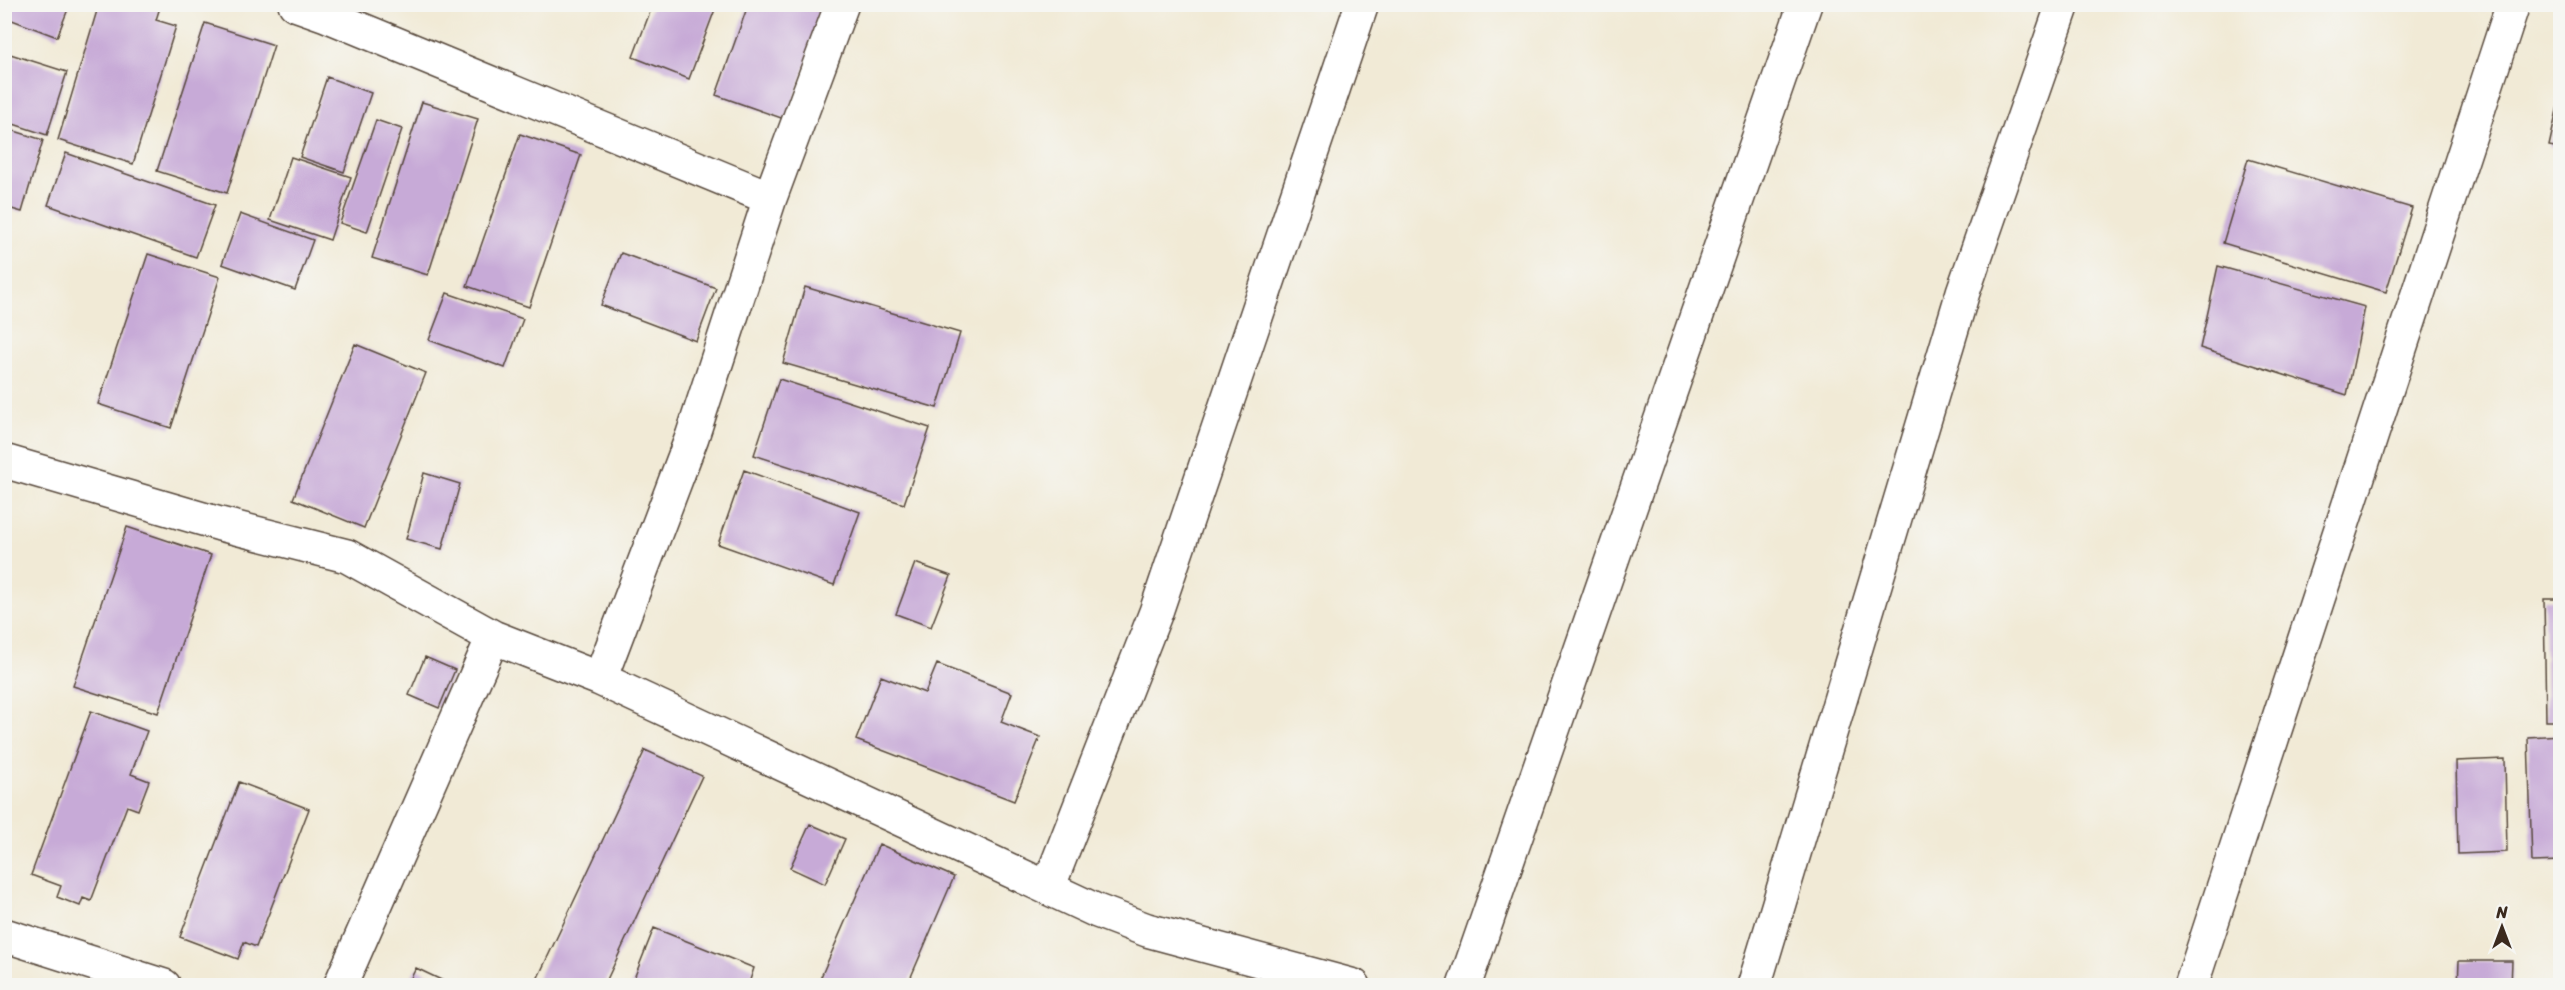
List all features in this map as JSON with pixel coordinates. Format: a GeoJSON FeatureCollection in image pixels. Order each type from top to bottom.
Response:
{"type":"FeatureCollection","features":[{"type":"Feature","properties":{"kind":"street"},"geometry":{"type":"LineString","coordinates":[[295,4],[770,198]]}},
{"type":"Feature","properties":{"kind":"street"},"geometry":{"type":"LineString","coordinates":[[600,679],[692,437],[770,198],[842,4]]}},
{"type":"Feature","properties":{"kind":"street"},"geometry":{"type":"LineString","coordinates":[[1048,888],[1156,612],[1362,4]]}},
{"type":"Feature","properties":{"kind":"street"},"geometry":{"type":"LineString","coordinates":[[1464,986],[1805,4]]}},
{"type":"Feature","properties":{"kind":"street"},"geometry":{"type":"LineString","coordinates":[[1754,986],[1963,292],[2063,4]]}},
{"type":"Feature","properties":{"kind":"street"},"geometry":{"type":"LineString","coordinates":[[2191,986],[2513,4]]}},
{"type":"Feature","properties":{"kind":"street"},"geometry":{"type":"LineString","coordinates":[[4,461],[220,524],[347,556],[493,637],[600,679],[1097,911],[1147,930],[1354,986]]}},
{"type":"Feature","properties":{"kind":"street"},"geometry":{"type":"LineString","coordinates":[[340,986],[493,637]]}},
{"type":"Feature","properties":{"kind":"street"},"geometry":{"type":"LineString","coordinates":[[4,935],[164,986]]}},
{"type":"Feature","properties":{"kind":"building"},"geometry":{"type":"Polygon","coordinates":[[[4,4],[70,4],[57,37],[4,17],[4,4]]]}},
{"type":"Feature","properties":{"kind":"building"},"geometry":{"type":"Polygon","coordinates":[[[99,4],[161,4],[156,20],[176,26],[133,164],[58,140],[99,4]]]}},
{"type":"Feature","properties":{"kind":"building"},"geometry":{"type":"Polygon","coordinates":[[[653,4],[717,4],[689,79],[633,57],[653,4]]]}},
{"type":"Feature","properties":{"kind":"building"},"geometry":{"type":"Polygon","coordinates":[[[748,5],[827,5],[787,120],[716,95],[748,5]]]}},
{"type":"Feature","properties":{"kind":"building"},"geometry":{"type":"Polygon","coordinates":[[[205,23],[274,45],[227,193],[157,171],[205,23]]]}},
{"type":"Feature","properties":{"kind":"building"},"geometry":{"type":"Polygon","coordinates":[[[4,52],[67,72],[47,135],[4,121],[4,52]]]}},
{"type":"Feature","properties":{"kind":"building"},"geometry":{"type":"Polygon","coordinates":[[[327,77],[371,93],[344,172],[300,157],[327,77]]]}},
{"type":"Feature","properties":{"kind":"building"},"geometry":{"type":"Polygon","coordinates":[[[2560,97],[2560,148],[2549,146],[2560,97]]]}},
{"type":"Feature","properties":{"kind":"building"},"geometry":{"type":"Polygon","coordinates":[[[422,102],[478,119],[428,275],[372,258],[422,102]]]}},
{"type":"Feature","properties":{"kind":"building"},"geometry":{"type":"Polygon","coordinates":[[[376,120],[402,129],[367,232],[340,223],[376,120]]]}},
{"type":"Feature","properties":{"kind":"building"},"geometry":{"type":"Polygon","coordinates":[[[5,128],[43,140],[22,212],[5,207],[5,128]]]}},
{"type":"Feature","properties":{"kind":"building"},"geometry":{"type":"Polygon","coordinates":[[[520,134],[581,155],[529,307],[467,286],[520,134]]]}},
{"type":"Feature","properties":{"kind":"building"},"geometry":{"type":"Polygon","coordinates":[[[66,153],[215,205],[196,257],[48,205],[66,153]]]}},
{"type":"Feature","properties":{"kind":"building"},"geometry":{"type":"Polygon","coordinates":[[[291,157],[351,177],[330,240],[270,220],[291,157]]]}},
{"type":"Feature","properties":{"kind":"building"},"geometry":{"type":"Polygon","coordinates":[[[2248,159],[2412,208],[2386,292],[2223,243],[2248,159]]]}},
{"type":"Feature","properties":{"kind":"building"},"geometry":{"type":"Polygon","coordinates":[[[240,214],[313,240],[295,290],[222,264],[240,214]]]}},
{"type":"Feature","properties":{"kind":"building"},"geometry":{"type":"Polygon","coordinates":[[[621,253],[716,288],[696,341],[601,305],[621,253]]]}},
{"type":"Feature","properties":{"kind":"building"},"geometry":{"type":"Polygon","coordinates":[[[148,254],[220,277],[171,428],[98,404],[148,254]]]}},
{"type":"Feature","properties":{"kind":"building"},"geometry":{"type":"Polygon","coordinates":[[[2218,266],[2365,307],[2347,395],[2200,348],[2218,266]]]}},
{"type":"Feature","properties":{"kind":"building"},"geometry":{"type":"Polygon","coordinates":[[[805,287],[960,333],[937,408],[783,363],[805,287]]]}},
{"type":"Feature","properties":{"kind":"building"},"geometry":{"type":"Polygon","coordinates":[[[447,293],[523,319],[505,368],[429,340],[447,293]]]}},
{"type":"Feature","properties":{"kind":"building"},"geometry":{"type":"Polygon","coordinates":[[[355,344],[426,373],[364,528],[293,499],[355,344]]]}},
{"type":"Feature","properties":{"kind":"building"},"geometry":{"type":"Polygon","coordinates":[[[779,379],[930,428],[904,504],[754,455],[779,379]]]}},
{"type":"Feature","properties":{"kind":"building"},"geometry":{"type":"Polygon","coordinates":[[[744,470],[860,512],[834,585],[718,544],[744,470]]]}},
{"type":"Feature","properties":{"kind":"building"},"geometry":{"type":"Polygon","coordinates":[[[424,473],[460,484],[442,549],[406,539],[424,473]]]}},
{"type":"Feature","properties":{"kind":"building"},"geometry":{"type":"Polygon","coordinates":[[[127,527],[211,555],[158,713],[73,686],[127,527]]]}},
{"type":"Feature","properties":{"kind":"building"},"geometry":{"type":"Polygon","coordinates":[[[915,563],[951,576],[931,627],[896,614],[915,563]]]}},
{"type":"Feature","properties":{"kind":"building"},"geometry":{"type":"Polygon","coordinates":[[[2544,599],[2560,599],[2560,721],[2546,721],[2544,599]]]}},
{"type":"Feature","properties":{"kind":"building"},"geometry":{"type":"Polygon","coordinates":[[[425,657],[455,670],[439,708],[409,695],[425,657]]]}},
{"type":"Feature","properties":{"kind":"building"},"geometry":{"type":"Polygon","coordinates":[[[937,664],[1012,693],[1001,722],[1040,737],[1014,801],[856,740],[881,676],[925,693],[937,664]]]}},
{"type":"Feature","properties":{"kind":"building"},"geometry":{"type":"Polygon","coordinates":[[[91,711],[147,731],[131,774],[149,781],[138,810],[127,806],[91,901],[83,898],[80,906],[57,897],[61,886],[31,875],[91,711]]]}},
{"type":"Feature","properties":{"kind":"building"},"geometry":{"type":"Polygon","coordinates":[[[2560,735],[2560,861],[2532,862],[2528,737],[2560,735]]]}},
{"type":"Feature","properties":{"kind":"building"},"geometry":{"type":"Polygon","coordinates":[[[645,750],[702,776],[604,986],[534,986],[645,750]]]}},
{"type":"Feature","properties":{"kind":"building"},"geometry":{"type":"Polygon","coordinates":[[[2505,759],[2507,852],[2458,854],[2456,761],[2505,759]]]}},
{"type":"Feature","properties":{"kind":"building"},"geometry":{"type":"Polygon","coordinates":[[[239,782],[309,809],[256,947],[244,942],[238,959],[180,937],[239,782]]]}},
{"type":"Feature","properties":{"kind":"building"},"geometry":{"type":"Polygon","coordinates":[[[810,824],[845,839],[825,884],[790,868],[810,824]]]}},
{"type":"Feature","properties":{"kind":"building"},"geometry":{"type":"Polygon","coordinates":[[[879,844],[954,877],[907,986],[817,986],[879,844]]]}},
{"type":"Feature","properties":{"kind":"building"},"geometry":{"type":"Polygon","coordinates":[[[654,928],[754,968],[748,986],[631,986],[654,928]]]}},
{"type":"Feature","properties":{"kind":"building"},"geometry":{"type":"Polygon","coordinates":[[[2459,961],[2512,961],[2511,986],[2458,986],[2459,961]]]}},
{"type":"Feature","properties":{"kind":"building"},"geometry":{"type":"Polygon","coordinates":[[[416,968],[454,986],[407,986],[416,968]]]}}]}
